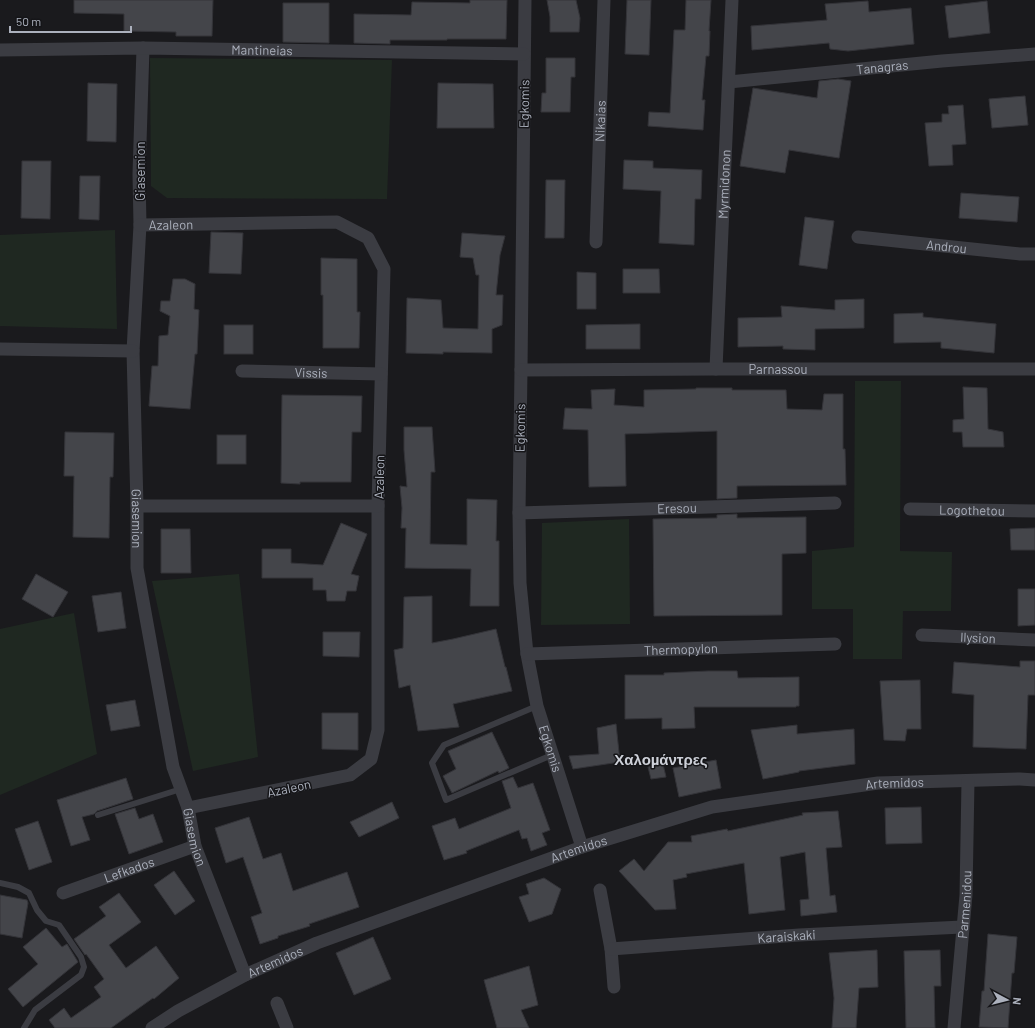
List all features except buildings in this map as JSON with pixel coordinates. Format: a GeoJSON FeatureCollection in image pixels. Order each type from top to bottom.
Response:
{"type":"FeatureCollection","features":[{"type":"Feature","properties":{"kind":"street","name":"Egkomis"},"geometry":{"type":"LineString","coordinates":[[525,0],[519,513],[520,583],[527,654],[537,706],[582,847]]}},
{"type":"Feature","properties":{"kind":"street","name":"Nikaias"},"geometry":{"type":"LineString","coordinates":[[596,242],[604,0]]}},
{"type":"Feature","properties":{"kind":"street","name":"Myrmidonon"},"geometry":{"type":"LineString","coordinates":[[716,369],[732,0]]}},
{"type":"Feature","properties":{"kind":"street","name":"Mantineias"},"geometry":{"type":"LineString","coordinates":[[0,50],[143,48],[524,54]]}},
{"type":"Feature","properties":{"kind":"street","name":"Giasemion"},"geometry":{"type":"LineString","coordinates":[[143,48],[139,174],[140,225],[133,351],[137,568],[173,767],[188,808],[196,846],[245,974]]}},
{"type":"Feature","properties":{"kind":"street","name":"Tanagras"},"geometry":{"type":"LineString","coordinates":[[729,82],[942,61],[1035,54]]}},
{"type":"Feature","properties":{"kind":"street","name":"Azaleon"},"geometry":{"type":"LineString","coordinates":[[140,225],[337,222],[368,238],[384,270],[378,506],[378,730],[371,759],[350,775],[188,808]]}},
{"type":"Feature","properties":{"kind":"street","name":"Androu"},"geometry":{"type":"LineString","coordinates":[[858,237],[1020,254],[1035,254]]}},
{"type":"Feature","properties":{"kind":"street"},"geometry":{"type":"LineString","coordinates":[[0,349],[133,351]]}},
{"type":"Feature","properties":{"kind":"street","name":"Parnassou"},"geometry":{"type":"LineString","coordinates":[[521,370],[1035,370]]}},
{"type":"Feature","properties":{"kind":"street","name":"Vissis"},"geometry":{"type":"LineString","coordinates":[[242,371],[381,374]]}},
{"type":"Feature","properties":{"kind":"street","name":"Eresou"},"geometry":{"type":"LineString","coordinates":[[519,513],[835,503]]}},
{"type":"Feature","properties":{"kind":"street"},"geometry":{"type":"LineString","coordinates":[[137,506],[378,506]]}},
{"type":"Feature","properties":{"kind":"street","name":"Logothetou"},"geometry":{"type":"LineString","coordinates":[[910,509],[1035,511]]}},
{"type":"Feature","properties":{"kind":"street","name":"Ilysion"},"geometry":{"type":"LineString","coordinates":[[922,635],[1035,640]]}},
{"type":"Feature","properties":{"kind":"street","name":"Thermopylon"},"geometry":{"type":"LineString","coordinates":[[527,654],[835,644]]}},
{"type":"Feature","properties":{"kind":"street","name":"Artemidos"},"geometry":{"type":"LineString","coordinates":[[152,1028],[178,1010],[245,974],[317,943],[582,847],[712,807],[878,783],[1020,779],[1035,780]]}},
{"type":"Feature","properties":{"kind":"street","name":"Parmenidou"},"geometry":{"type":"LineString","coordinates":[[954,1028],[966,895],[968,781]]}},
{"type":"Feature","properties":{"kind":"street","name":"Lefkados"},"geometry":{"type":"LineString","coordinates":[[63,893],[196,846]]}},
{"type":"Feature","properties":{"kind":"street"},"geometry":{"type":"LineString","coordinates":[[600,890],[611,949],[614,987]]}},
{"type":"Feature","properties":{"kind":"street","name":"Karaiskaki"},"geometry":{"type":"LineString","coordinates":[[611,949],[799,935],[962,927]]}},
{"type":"Feature","properties":{"kind":"street"},"geometry":{"type":"LineString","coordinates":[[277,1003],[287,1028]]}},
{"type":"Feature","properties":{"kind":"lane"},"geometry":{"type":"LineString","coordinates":[[537,706],[444,745],[432,763],[446,800],[552,755]]}},
{"type":"Feature","properties":{"kind":"lane"},"geometry":{"type":"LineString","coordinates":[[98,815],[181,789]]}},
{"type":"Feature","properties":{"kind":"lane"},"geometry":{"type":"LineString","coordinates":[[0,883],[18,887],[29,893],[37,910],[46,921],[59,925],[81,957],[84,967],[81,975],[35,1010],[24,1028]]}},
{"type":"Feature","properties":{"kind":"shaded area"},"geometry":{"type":"Polygon","coordinates":[[[150,58],[392,60],[387,199],[167,198],[151,186],[150,58]]]}},
{"type":"Feature","properties":{"kind":"shaded area"},"geometry":{"type":"Polygon","coordinates":[[[115,230],[117,329],[0,326],[0,235],[115,230]]]}},
{"type":"Feature","properties":{"kind":"shaded area"},"geometry":{"type":"Polygon","coordinates":[[[855,381],[901,381],[900,551],[952,552],[951,611],[903,611],[902,659],[853,659],[853,609],[812,609],[812,551],[854,547],[855,381]]]}},
{"type":"Feature","properties":{"kind":"shaded area"},"geometry":{"type":"Polygon","coordinates":[[[629,519],[630,624],[541,625],[542,523],[629,519]]]}},
{"type":"Feature","properties":{"kind":"shaded area"},"geometry":{"type":"Polygon","coordinates":[[[239,574],[258,757],[193,771],[152,581],[239,574]]]}},
{"type":"Feature","properties":{"kind":"shaded area"},"geometry":{"type":"Polygon","coordinates":[[[74,613],[97,754],[0,795],[0,629],[74,613]]]}},
{"type":"Feature","properties":{"kind":"district","name":"Χαλομάντρες"},"geometry":{"type":"Point","coordinates":[661,759]}}]}
